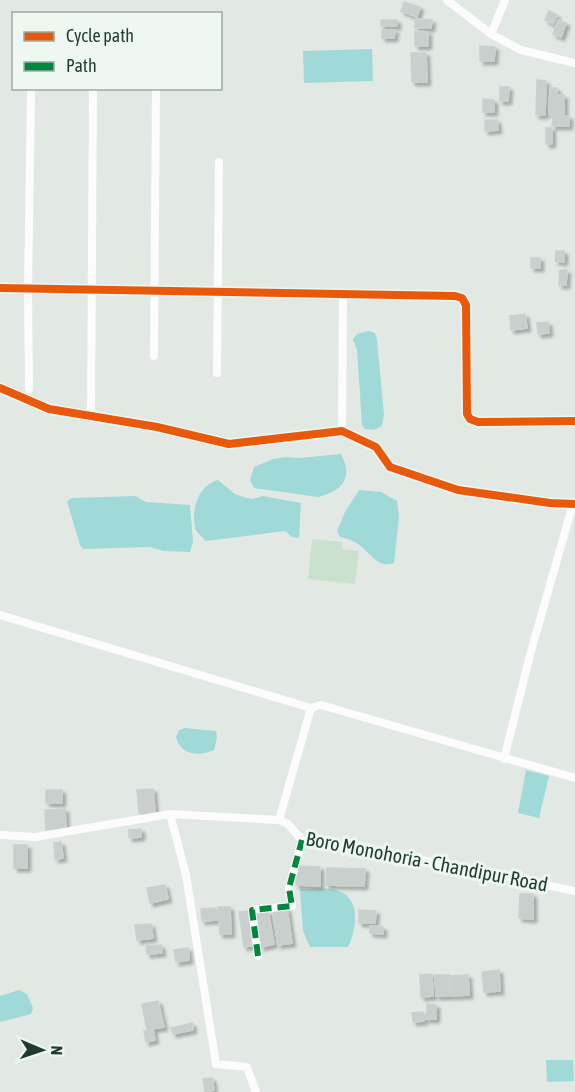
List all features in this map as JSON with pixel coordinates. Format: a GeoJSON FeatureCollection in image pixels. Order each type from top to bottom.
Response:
{"type":"FeatureCollection","features":[{"type":"Feature","properties":{"kind":"street"},"geometry":{"type":"LineString","coordinates":[[447,0],[491,34],[521,50],[575,63]]}},
{"type":"Feature","properties":{"kind":"street"},"geometry":{"type":"LineString","coordinates":[[491,34],[505,0]]}},
{"type":"Feature","properties":{"kind":"street"},"geometry":{"type":"LineString","coordinates":[[92,416],[93,90]]}},
{"type":"Feature","properties":{"kind":"street"},"geometry":{"type":"LineString","coordinates":[[154,356],[156,90]]}},
{"type":"Feature","properties":{"kind":"street"},"geometry":{"type":"LineString","coordinates":[[29,389],[31,93]]}},
{"type":"Feature","properties":{"kind":"street"},"geometry":{"type":"LineString","coordinates":[[217,373],[219,162]]}},
{"type":"Feature","properties":{"kind":"street"},"geometry":{"type":"LineString","coordinates":[[0,288],[455,296],[462,298],[466,305],[467,414],[470,419],[478,422],[575,421]]}},
{"type":"Feature","properties":{"kind":"street"},"geometry":{"type":"LineString","coordinates":[[342,431],[343,294]]}},
{"type":"Feature","properties":{"kind":"street"},"geometry":{"type":"LineString","coordinates":[[0,388],[49,409],[157,427],[229,444],[342,431],[376,447],[390,467],[458,490],[550,503],[574,504],[530,655],[504,759]]}},
{"type":"Feature","properties":{"kind":"street"},"geometry":{"type":"LineString","coordinates":[[0,615],[311,708],[321,705],[575,778]]}},
{"type":"Feature","properties":{"kind":"street"},"geometry":{"type":"LineString","coordinates":[[0,835],[35,837],[170,814],[279,820],[311,708]]}},
{"type":"Feature","properties":{"kind":"street"},"geometry":{"type":"LineString","coordinates":[[170,814],[186,875],[216,1064],[247,1067],[256,1092]]}},
{"type":"Feature","properties":{"kind":"street","name":"Boro Monohoria - Chandipur Road"},"geometry":{"type":"LineString","coordinates":[[279,820],[288,824],[302,840],[416,859],[575,891]]}},
{"type":"Feature","properties":{"kind":"street"},"geometry":{"type":"LineString","coordinates":[[258,956],[252,910],[292,906],[289,888],[302,840]]}},
{"type":"Feature","properties":{"kind":"green space"},"geometry":{"type":"Polygon","coordinates":[[[312,539],[342,542],[342,549],[359,551],[355,584],[308,579],[312,539]]]}},
{"type":"Feature","properties":{"kind":"water"},"geometry":{"type":"Polygon","coordinates":[[[372,49],[373,81],[304,83],[303,51],[372,49]]]}},
{"type":"Feature","properties":{"kind":"water"},"geometry":{"type":"Polygon","coordinates":[[[369,331],[375,333],[377,340],[384,415],[382,426],[374,430],[365,429],[362,425],[357,350],[353,339],[357,334],[369,331]]]}},
{"type":"Feature","properties":{"kind":"water"},"geometry":{"type":"Polygon","coordinates":[[[341,454],[345,462],[346,477],[334,491],[318,497],[254,488],[250,480],[254,467],[273,459],[341,454]]]}},
{"type":"Feature","properties":{"kind":"water"},"geometry":{"type":"Polygon","coordinates":[[[218,480],[235,494],[243,497],[252,499],[263,496],[301,503],[299,538],[292,537],[285,531],[206,541],[196,530],[195,507],[205,487],[218,480]]]}},
{"type":"Feature","properties":{"kind":"water"},"geometry":{"type":"Polygon","coordinates":[[[359,490],[381,492],[397,501],[399,517],[394,563],[378,562],[351,540],[340,537],[337,531],[345,512],[359,490]]]}},
{"type":"Feature","properties":{"kind":"water"},"geometry":{"type":"Polygon","coordinates":[[[135,496],[146,502],[190,505],[193,542],[190,552],[164,551],[150,547],[83,549],[67,501],[72,498],[135,496]]]}},
{"type":"Feature","properties":{"kind":"water"},"geometry":{"type":"Polygon","coordinates":[[[185,728],[216,731],[214,750],[196,754],[182,748],[176,737],[179,730],[185,728]]]}},
{"type":"Feature","properties":{"kind":"water"},"geometry":{"type":"Polygon","coordinates":[[[526,770],[549,776],[539,818],[518,813],[526,770]]]}},
{"type":"Feature","properties":{"kind":"water"},"geometry":{"type":"Polygon","coordinates":[[[320,888],[339,891],[351,901],[354,908],[355,925],[348,947],[310,947],[303,931],[300,889],[320,888]]]}},
{"type":"Feature","properties":{"kind":"water"},"geometry":{"type":"Polygon","coordinates":[[[19,990],[27,994],[33,1008],[31,1014],[0,1022],[0,996],[19,990]]]}},
{"type":"Feature","properties":{"kind":"water"},"geometry":{"type":"Polygon","coordinates":[[[546,1060],[573,1060],[574,1081],[547,1082],[546,1060]]]}},
{"type":"Feature","properties":{"kind":"building"},"geometry":{"type":"Polygon","coordinates":[[[404,2],[420,7],[417,17],[401,11],[404,2]]]}},
{"type":"Feature","properties":{"kind":"building"},"geometry":{"type":"Polygon","coordinates":[[[549,11],[557,15],[553,24],[545,20],[549,11]]]}},
{"type":"Feature","properties":{"kind":"building"},"geometry":{"type":"Polygon","coordinates":[[[415,19],[432,20],[431,28],[415,28],[415,19]]]}},
{"type":"Feature","properties":{"kind":"building"},"geometry":{"type":"Polygon","coordinates":[[[381,20],[397,20],[397,26],[381,26],[381,20]]]}},
{"type":"Feature","properties":{"kind":"building"},"geometry":{"type":"Polygon","coordinates":[[[558,20],[566,23],[561,37],[553,34],[558,20]]]}},
{"type":"Feature","properties":{"kind":"building"},"geometry":{"type":"Polygon","coordinates":[[[382,30],[395,30],[394,38],[382,38],[382,30]]]}},
{"type":"Feature","properties":{"kind":"building"},"geometry":{"type":"Polygon","coordinates":[[[415,31],[428,32],[428,46],[415,46],[415,31]]]}},
{"type":"Feature","properties":{"kind":"building"},"geometry":{"type":"Polygon","coordinates":[[[480,46],[495,47],[494,61],[480,61],[480,46]]]}},
{"type":"Feature","properties":{"kind":"building"},"geometry":{"type":"Polygon","coordinates":[[[411,53],[426,53],[427,82],[412,82],[411,53]]]}},
{"type":"Feature","properties":{"kind":"building"},"geometry":{"type":"Polygon","coordinates":[[[537,80],[546,81],[545,115],[536,115],[537,80]]]}},
{"type":"Feature","properties":{"kind":"building"},"geometry":{"type":"Polygon","coordinates":[[[500,87],[509,87],[508,101],[500,101],[500,87]]]}},
{"type":"Feature","properties":{"kind":"building"},"geometry":{"type":"Polygon","coordinates":[[[550,88],[557,88],[557,95],[564,95],[564,114],[549,114],[550,88]]]}},
{"type":"Feature","properties":{"kind":"building"},"geometry":{"type":"Polygon","coordinates":[[[483,99],[494,100],[494,112],[483,112],[483,99]]]}},
{"type":"Feature","properties":{"kind":"building"},"geometry":{"type":"Polygon","coordinates":[[[553,116],[569,116],[569,126],[552,126],[553,116]]]}},
{"type":"Feature","properties":{"kind":"building"},"geometry":{"type":"Polygon","coordinates":[[[485,120],[497,120],[498,130],[485,131],[485,120]]]}},
{"type":"Feature","properties":{"kind":"building"},"geometry":{"type":"Polygon","coordinates":[[[546,128],[552,128],[552,144],[546,144],[546,128]]]}},
{"type":"Feature","properties":{"kind":"building"},"geometry":{"type":"Polygon","coordinates":[[[556,251],[564,251],[564,262],[555,261],[556,251]]]}},
{"type":"Feature","properties":{"kind":"building"},"geometry":{"type":"Polygon","coordinates":[[[531,258],[540,258],[540,268],[531,268],[531,258]]]}},
{"type":"Feature","properties":{"kind":"building"},"geometry":{"type":"Polygon","coordinates":[[[560,270],[567,270],[566,285],[559,285],[560,270]]]}},
{"type":"Feature","properties":{"kind":"building"},"geometry":{"type":"Polygon","coordinates":[[[525,314],[527,328],[511,330],[510,316],[525,314]]]}},
{"type":"Feature","properties":{"kind":"building"},"geometry":{"type":"Polygon","coordinates":[[[548,322],[549,333],[538,334],[537,323],[548,322]]]}},
{"type":"Feature","properties":{"kind":"building"},"geometry":{"type":"Polygon","coordinates":[[[153,789],[155,812],[139,813],[137,790],[153,789]]]}},
{"type":"Feature","properties":{"kind":"building"},"geometry":{"type":"Polygon","coordinates":[[[46,790],[62,790],[62,803],[46,803],[46,790]]]}},
{"type":"Feature","properties":{"kind":"building"},"geometry":{"type":"Polygon","coordinates":[[[65,809],[66,829],[46,830],[45,810],[65,809]]]}},
{"type":"Feature","properties":{"kind":"building"},"geometry":{"type":"Polygon","coordinates":[[[141,829],[141,837],[129,838],[129,830],[141,829]]]}},
{"type":"Feature","properties":{"kind":"building"},"geometry":{"type":"Polygon","coordinates":[[[61,842],[63,858],[55,859],[54,843],[61,842]]]}},
{"type":"Feature","properties":{"kind":"building"},"geometry":{"type":"Polygon","coordinates":[[[14,845],[27,845],[27,868],[14,868],[14,845]]]}},
{"type":"Feature","properties":{"kind":"building"},"geometry":{"type":"Polygon","coordinates":[[[297,866],[320,867],[320,886],[296,885],[297,866]]]}},
{"type":"Feature","properties":{"kind":"building"},"geometry":{"type":"Polygon","coordinates":[[[327,868],[365,869],[364,886],[326,885],[327,868]]]}},
{"type":"Feature","properties":{"kind":"building"},"geometry":{"type":"Polygon","coordinates":[[[165,885],[168,899],[150,903],[147,888],[165,885]]]}},
{"type":"Feature","properties":{"kind":"building"},"geometry":{"type":"Polygon","coordinates":[[[520,894],[533,894],[533,919],[519,918],[520,894]]]}},
{"type":"Feature","properties":{"kind":"building"},"geometry":{"type":"Polygon","coordinates":[[[218,907],[230,907],[231,934],[220,934],[218,907]]]}},
{"type":"Feature","properties":{"kind":"building"},"geometry":{"type":"Polygon","coordinates":[[[216,908],[217,920],[202,921],[201,909],[216,908]]]}},
{"type":"Feature","properties":{"kind":"building"},"geometry":{"type":"Polygon","coordinates":[[[287,908],[292,943],[278,945],[273,910],[287,908]]]}},
{"type":"Feature","properties":{"kind":"building"},"geometry":{"type":"Polygon","coordinates":[[[359,910],[376,911],[375,923],[359,923],[359,910]]]}},
{"type":"Feature","properties":{"kind":"building"},"geometry":{"type":"Polygon","coordinates":[[[250,911],[255,945],[244,947],[239,912],[250,911]]]}},
{"type":"Feature","properties":{"kind":"building"},"geometry":{"type":"Polygon","coordinates":[[[268,911],[274,944],[261,947],[255,913],[268,911]]]}},
{"type":"Feature","properties":{"kind":"building"},"geometry":{"type":"Polygon","coordinates":[[[151,924],[153,938],[137,940],[135,925],[151,924]]]}},
{"type":"Feature","properties":{"kind":"building"},"geometry":{"type":"Polygon","coordinates":[[[370,926],[383,927],[383,934],[370,933],[370,926]]]}},
{"type":"Feature","properties":{"kind":"building"},"geometry":{"type":"Polygon","coordinates":[[[161,945],[162,953],[147,954],[146,946],[161,945]]]}},
{"type":"Feature","properties":{"kind":"building"},"geometry":{"type":"Polygon","coordinates":[[[188,948],[189,960],[176,962],[174,950],[188,948]]]}},
{"type":"Feature","properties":{"kind":"building"},"geometry":{"type":"Polygon","coordinates":[[[499,970],[500,991],[484,992],[482,972],[499,970]]]}},
{"type":"Feature","properties":{"kind":"building"},"geometry":{"type":"Polygon","coordinates":[[[432,974],[433,996],[421,997],[420,975],[432,974]]]}},
{"type":"Feature","properties":{"kind":"building"},"geometry":{"type":"Polygon","coordinates":[[[435,975],[449,975],[449,996],[436,996],[435,975]]]}},
{"type":"Feature","properties":{"kind":"building"},"geometry":{"type":"Polygon","coordinates":[[[468,975],[469,995],[451,996],[450,976],[468,975]]]}},
{"type":"Feature","properties":{"kind":"building"},"geometry":{"type":"Polygon","coordinates":[[[158,1001],[164,1027],[147,1030],[142,1004],[158,1001]]]}},
{"type":"Feature","properties":{"kind":"building"},"geometry":{"type":"Polygon","coordinates":[[[427,1004],[436,1005],[436,1019],[426,1019],[427,1004]]]}},
{"type":"Feature","properties":{"kind":"building"},"geometry":{"type":"Polygon","coordinates":[[[423,1012],[424,1021],[413,1022],[412,1013],[423,1012]]]}},
{"type":"Feature","properties":{"kind":"building"},"geometry":{"type":"Polygon","coordinates":[[[192,1023],[193,1030],[173,1034],[171,1028],[192,1023]]]}},
{"type":"Feature","properties":{"kind":"building"},"geometry":{"type":"Polygon","coordinates":[[[153,1030],[155,1040],[146,1042],[144,1031],[153,1030]]]}},
{"type":"Feature","properties":{"kind":"building"},"geometry":{"type":"Polygon","coordinates":[[[212,1078],[214,1090],[205,1092],[203,1079],[212,1078]]]}},
{"type":"Feature","properties":{"kind":"marked path"},"geometry":{"type":"LineString","coordinates":[[258,956],[252,910],[292,906],[289,888],[302,840]]}},
{"type":"Feature","properties":{"kind":"cycle path"},"geometry":{"type":"LineString","coordinates":[[0,288],[455,296],[462,298],[466,305],[467,414],[470,419],[478,422],[575,421]]}},
{"type":"Feature","properties":{"kind":"cycle path"},"geometry":{"type":"LineString","coordinates":[[0,388],[49,409],[157,427],[229,444],[342,431],[376,447],[390,467],[458,490],[550,503],[575,504]]}}]}
